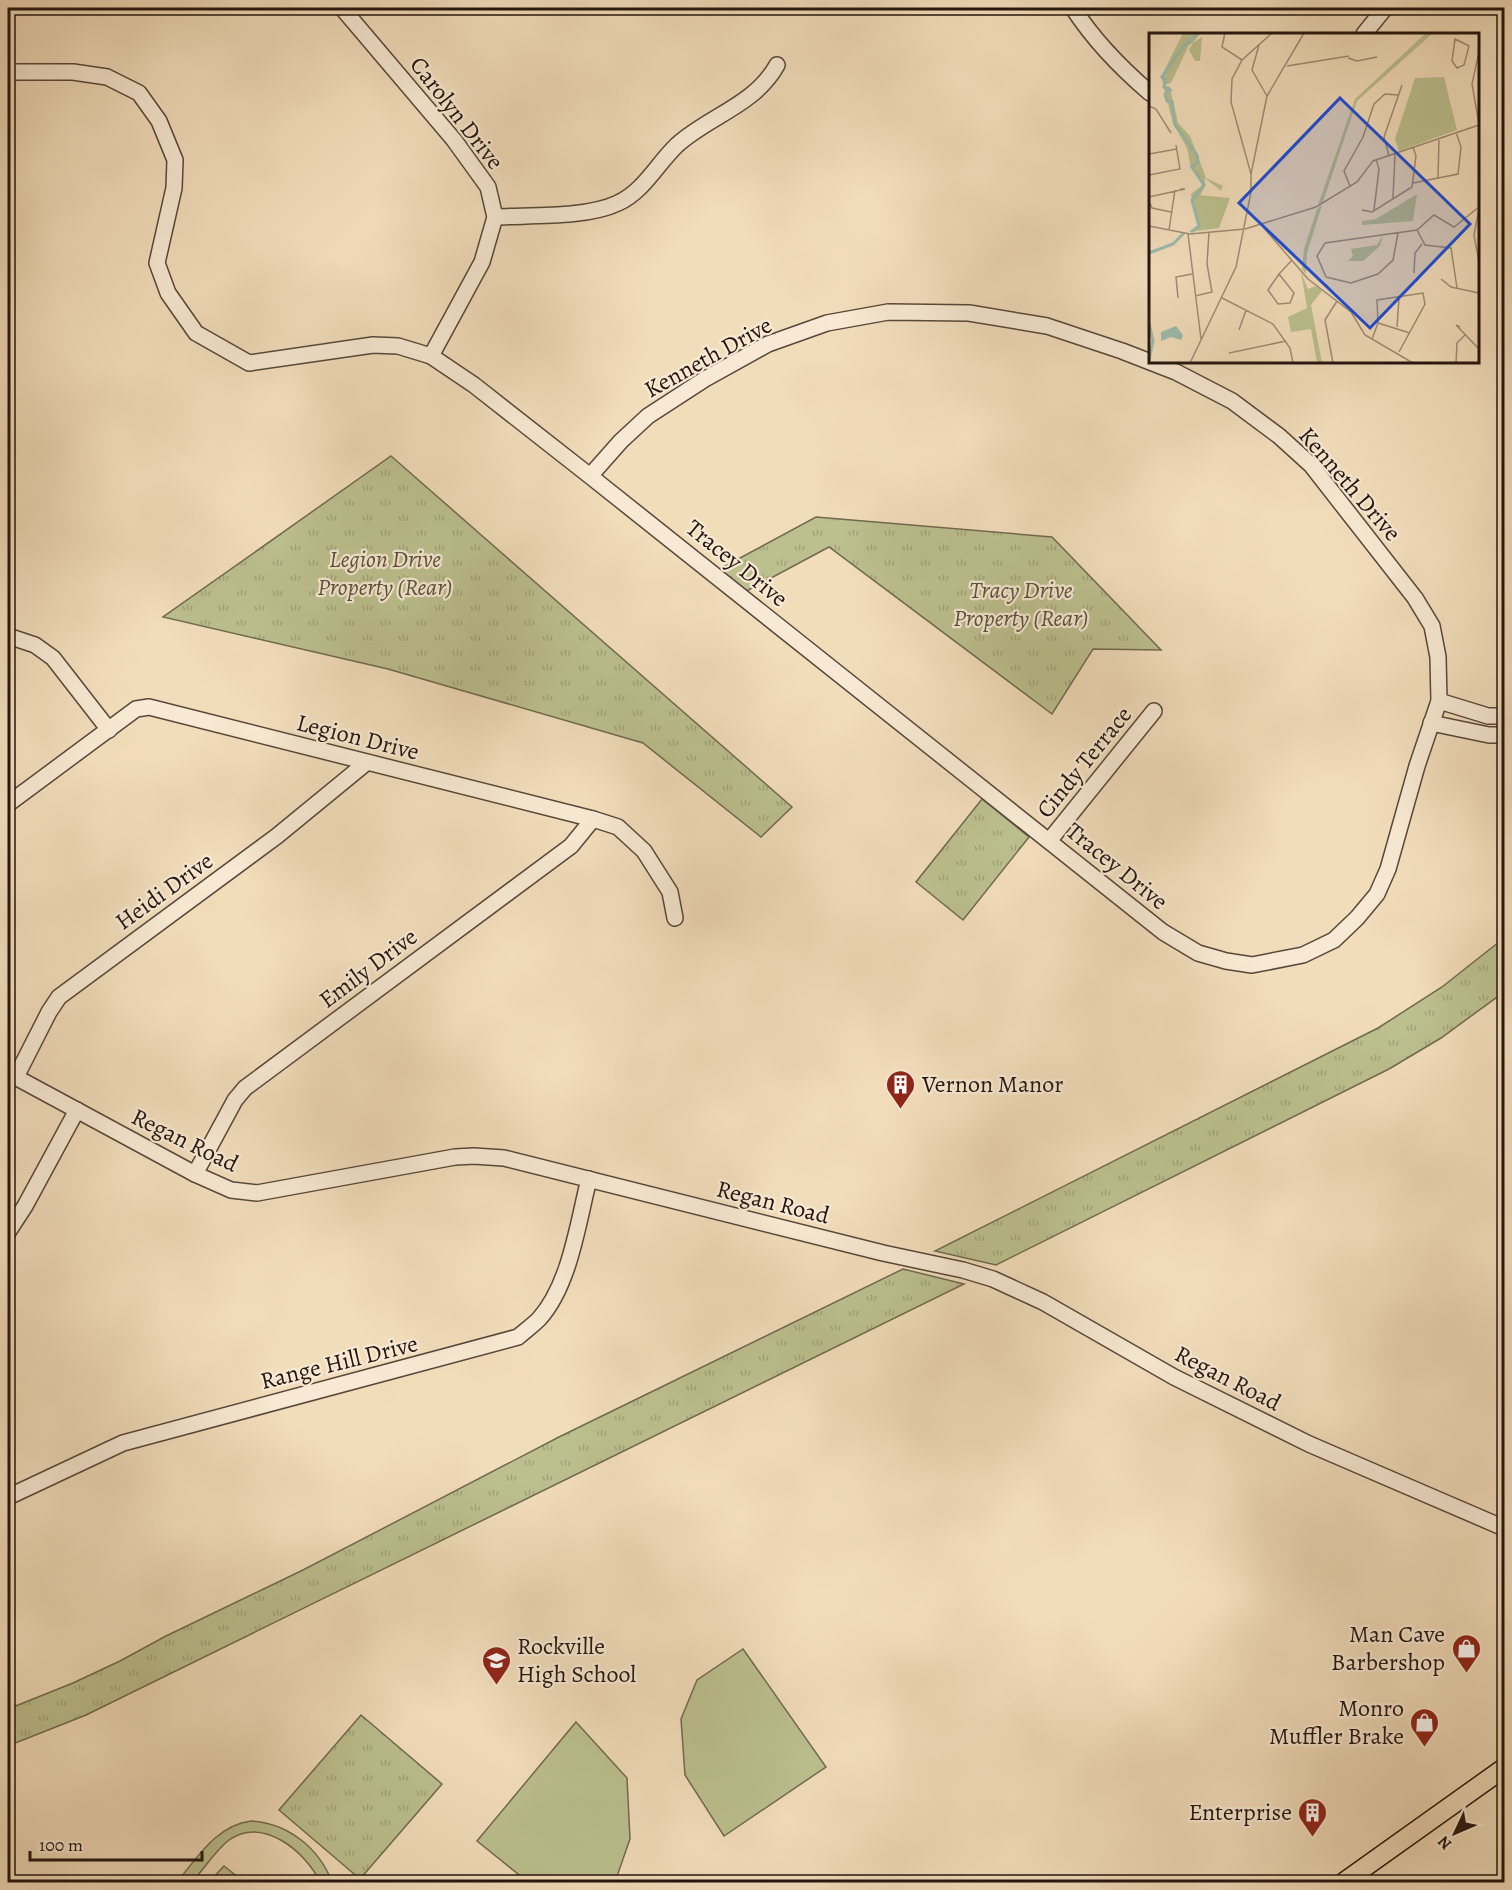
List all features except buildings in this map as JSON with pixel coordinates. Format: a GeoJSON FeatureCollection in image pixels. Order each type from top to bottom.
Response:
{"type":"FeatureCollection","features":[{"type":"Feature","properties":{"kind":"main road"},"geometry":{"type":"LineString","coordinates":[[1344,1882],[1504,1768]]}},
{"type":"Feature","properties":{"kind":"street","name":"Carolyn Drive"},"geometry":{"type":"LineString","coordinates":[[342,8],[454,140],[488,187],[495,217],[482,262],[431,356]]}},
{"type":"Feature","properties":{"kind":"street"},"geometry":{"type":"LineString","coordinates":[[1073,8],[1085,25],[1149,92]]}},
{"type":"Feature","properties":{"kind":"street"},"geometry":{"type":"LineString","coordinates":[[1365,33],[1385,8]]}},
{"type":"Feature","properties":{"kind":"street"},"geometry":{"type":"LineString","coordinates":[[495,217],[594,212],[620,203],[644,185],[678,145],[756,92],[769,79],[777,65]]}},
{"type":"Feature","properties":{"kind":"street","name":"Tracey Drive"},"geometry":{"type":"LineString","coordinates":[[8,72],[73,72],[107,77],[139,93],[159,121],[175,160],[174,188],[157,263],[168,293],[196,333],[249,363],[373,345],[398,346],[431,356],[482,392],[590,476],[1163,932],[1198,953],[1252,965],[1304,956],[1334,939],[1357,918],[1377,894],[1388,869],[1439,701]]}},
{"type":"Feature","properties":{"kind":"street","name":"Kenneth Drive"},"geometry":{"type":"LineString","coordinates":[[590,476],[621,441],[648,416],[705,379],[768,344],[827,323],[888,312],[969,312],[1047,326],[1149,362]]}},
{"type":"Feature","properties":{"kind":"street","name":"Kenneth Drive"},"geometry":{"type":"LineString","coordinates":[[1153,363],[1223,396],[1279,436],[1311,465],[1415,598],[1432,626],[1438,657],[1439,701]]}},
{"type":"Feature","properties":{"kind":"street"},"geometry":{"type":"LineString","coordinates":[[8,636],[35,645],[53,658],[109,730]]}},
{"type":"Feature","properties":{"kind":"street"},"geometry":{"type":"LineString","coordinates":[[1439,701],[1488,716],[1504,716]]}},
{"type":"Feature","properties":{"kind":"street","name":"Legion Drive"},"geometry":{"type":"LineString","coordinates":[[8,804],[136,709],[149,707],[618,827],[644,851],[670,892],[675,918]]}},
{"type":"Feature","properties":{"kind":"street","name":"Cindy Terrace"},"geometry":{"type":"LineString","coordinates":[[1049,841],[1154,711]]}},
{"type":"Feature","properties":{"kind":"street"},"geometry":{"type":"LineString","coordinates":[[1431,723],[1488,735],[1504,735]]}},
{"type":"Feature","properties":{"kind":"street","name":"Heidi Drive"},"geometry":{"type":"LineString","coordinates":[[12,1075],[59,997],[277,836],[366,763]]}},
{"type":"Feature","properties":{"kind":"street","name":"Emily Drive"},"geometry":{"type":"LineString","coordinates":[[195,1174],[235,1100],[245,1088],[571,846],[593,819]]}},
{"type":"Feature","properties":{"kind":"street","name":"Regan Road"},"geometry":{"type":"LineString","coordinates":[[12,1075],[195,1174],[231,1190],[257,1193],[454,1157],[504,1158],[993,1279],[1043,1302],[1174,1377],[1300,1439],[1504,1528]]}},
{"type":"Feature","properties":{"kind":"street"},"geometry":{"type":"LineString","coordinates":[[8,1232],[25,1206],[76,1110]]}},
{"type":"Feature","properties":{"kind":"street","name":"Range Hill Drive"},"geometry":{"type":"LineString","coordinates":[[8,1497],[123,1443],[518,1337],[539,1318],[557,1292],[589,1179]]}},
{"type":"Feature","properties":{"kind":"green space","name":"Legion Drive Property (Rear)"},"geometry":{"type":"Polygon","coordinates":[[[391,456],[792,807],[761,837],[643,743],[388,669],[163,617],[391,456]]]}},
{"type":"Feature","properties":{"kind":"green space","name":"Tracy Drive Property (Rear)"},"geometry":{"type":"Polygon","coordinates":[[[816,517],[1052,537],[1161,650],[1093,649],[1052,714],[829,547],[741,594],[714,572],[816,517]]]}},
{"type":"Feature","properties":{"kind":"green space"},"geometry":{"type":"Polygon","coordinates":[[[982,799],[1029,837],[963,920],[916,882],[982,799]]]}},
{"type":"Feature","properties":{"kind":"green space"},"geometry":{"type":"Polygon","coordinates":[[[1504,938],[1504,992],[1441,1038],[1389,1069],[996,1265],[935,1251],[1378,1028],[1442,987],[1504,938]]]}},
{"type":"Feature","properties":{"kind":"green space"},"geometry":{"type":"Polygon","coordinates":[[[903,1269],[964,1284],[86,1715],[8,1746],[8,1709],[120,1661],[166,1636],[303,1570],[559,1437],[903,1269]]]}},
{"type":"Feature","properties":{"kind":"green space"},"geometry":{"type":"Polygon","coordinates":[[[743,1649],[826,1767],[724,1836],[685,1775],[681,1719],[697,1680],[743,1649]]]}},
{"type":"Feature","properties":{"kind":"green space"},"geometry":{"type":"Polygon","coordinates":[[[361,1715],[442,1784],[360,1879],[279,1810],[361,1715]]]}},
{"type":"Feature","properties":{"kind":"green space"},"geometry":{"type":"Polygon","coordinates":[[[576,1722],[627,1778],[630,1839],[615,1882],[528,1882],[477,1841],[576,1722]]]}},
{"type":"Feature","properties":{"kind":"green space"},"geometry":{"type":"Polygon","coordinates":[[[251,1821],[277,1827],[300,1840],[319,1858],[332,1882],[320,1882],[305,1859],[282,1841],[256,1832],[242,1834],[229,1840],[192,1882],[177,1882],[200,1853],[218,1836],[239,1824],[251,1821]]]}},
{"type":"Feature","properties":{"kind":"green space"},"geometry":{"type":"Polygon","coordinates":[[[224,1866],[244,1882],[209,1882],[224,1866]]]}},
{"type":"Feature","properties":{"kind":"place","name":"Vernon Manor"},"geometry":{"type":"Point","coordinates":[901,1110]}},
{"type":"Feature","properties":{"kind":"place","name":"Man Cave Barbershop"},"geometry":{"type":"Point","coordinates":[1466,1674]}},
{"type":"Feature","properties":{"kind":"place","name":"Rockville High School"},"geometry":{"type":"Point","coordinates":[496,1686]}},
{"type":"Feature","properties":{"kind":"place","name":"Monro Muffler Brake"},"geometry":{"type":"Point","coordinates":[1425,1748]}},
{"type":"Feature","properties":{"kind":"place","name":"Enterprise"},"geometry":{"type":"Point","coordinates":[1313,1838]}}]}
